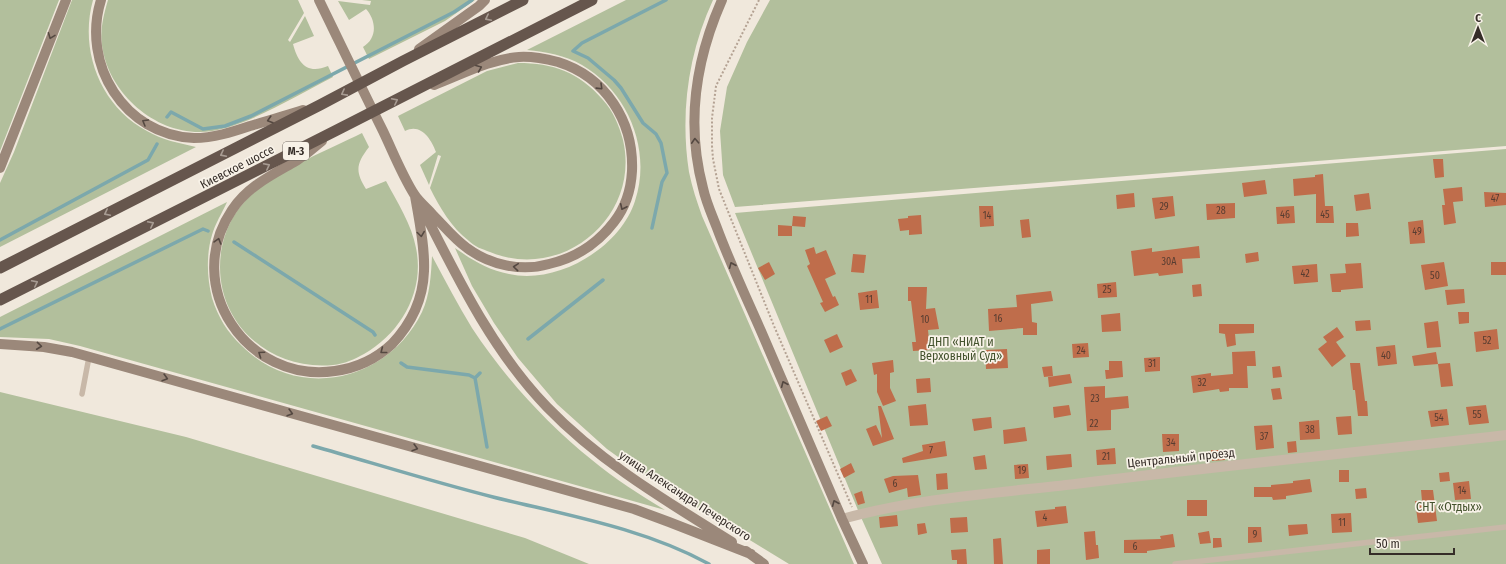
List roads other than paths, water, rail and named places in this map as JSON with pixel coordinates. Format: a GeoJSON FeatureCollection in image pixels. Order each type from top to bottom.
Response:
{"type":"FeatureCollection","features":[{"type":"Feature","properties":{"kind":"highway","name":"Киевское шоссе"},"geometry":{"type":"LineString","coordinates":[[0,268],[523,0]]}},
{"type":"Feature","properties":{"kind":"highway","name":"Киевское шоссе"},"geometry":{"type":"LineString","coordinates":[[0,300],[592,0]]}},
{"type":"Feature","properties":{"kind":"main road"},"geometry":{"type":"LineString","coordinates":[[0,168],[66,0]]}},
{"type":"Feature","properties":{"kind":"main road"},"geometry":{"type":"LineString","coordinates":[[101,0],[96,16],[95,35],[97,56],[104,76],[127,109],[138,118],[159,129],[186,137],[209,137],[235,131],[320,105]]}},
{"type":"Feature","properties":{"kind":"main road"},"geometry":{"type":"LineString","coordinates":[[403,61],[479,6],[484,0]]}},
{"type":"Feature","properties":{"kind":"main road"},"geometry":{"type":"LineString","coordinates":[[722,0],[707,37],[697,81],[694,118],[700,178],[705,196],[724,246],[842,519],[863,564]]}},
{"type":"Feature","properties":{"kind":"main road","name":"улица Александра Печерского"},"geometry":{"type":"LineString","coordinates":[[319,1],[403,173],[450,264],[489,331],[517,372],[547,407],[591,447],[635,481],[751,554],[764,564]]}},
{"type":"Feature","properties":{"kind":"main road"},"geometry":{"type":"LineString","coordinates":[[415,196],[465,247],[474,253],[494,262],[513,267],[530,267],[546,265],[561,260],[585,249],[604,234],[614,222],[623,207],[628,194],[632,174],[632,150],[628,134],[615,104],[591,79],[566,65],[538,58],[513,57],[497,61],[455,78],[416,90]]}},
{"type":"Feature","properties":{"kind":"main road"},"geometry":{"type":"LineString","coordinates":[[335,131],[297,160],[254,186],[233,208],[218,239],[215,258],[216,288],[222,308],[238,334],[252,347],[269,359],[291,368],[301,371],[322,372],[342,370],[360,364],[381,354],[390,346],[398,338],[412,318],[422,284],[424,271],[423,249],[415,196]]}},
{"type":"Feature","properties":{"kind":"main road"},"geometry":{"type":"LineString","coordinates":[[0,344],[44,347],[88,357],[634,509],[751,554]]}},
{"type":"Feature","properties":{"kind":"street","name":"Центральный проезд"},"geometry":{"type":"LineString","coordinates":[[842,519],[894,507],[975,496],[1146,475],[1506,435]]}},
{"type":"Feature","properties":{"kind":"lane"},"geometry":{"type":"LineString","coordinates":[[82,394],[88,357]]}},
{"type":"Feature","properties":{"kind":"lane"},"geometry":{"type":"LineString","coordinates":[[1175,564],[1506,527]]}},
{"type":"Feature","properties":{"kind":"waterway"},"geometry":{"type":"LineString","coordinates":[[167,117],[171,112],[203,129],[225,126],[251,116],[454,12],[472,0]]}},
{"type":"Feature","properties":{"kind":"waterway"},"geometry":{"type":"LineString","coordinates":[[652,228],[662,182],[667,173],[661,143],[656,134],[643,123],[621,88],[614,80],[588,58],[573,51],[582,43],[666,0]]}},
{"type":"Feature","properties":{"kind":"waterway"},"geometry":{"type":"LineString","coordinates":[[0,240],[148,160],[157,144]]}},
{"type":"Feature","properties":{"kind":"waterway"},"geometry":{"type":"LineString","coordinates":[[0,329],[203,229],[208,231]]}},
{"type":"Feature","properties":{"kind":"waterway"},"geometry":{"type":"LineString","coordinates":[[234,242],[373,332],[375,335]]}},
{"type":"Feature","properties":{"kind":"waterway"},"geometry":{"type":"LineString","coordinates":[[528,339],[603,280]]}},
{"type":"Feature","properties":{"kind":"waterway"},"geometry":{"type":"LineString","coordinates":[[401,363],[407,367],[469,375],[475,378],[487,447]]}},
{"type":"Feature","properties":{"kind":"waterway"},"geometry":{"type":"LineString","coordinates":[[475,378],[480,373]]}},
{"type":"Feature","properties":{"kind":"waterway"},"geometry":{"type":"LineString","coordinates":[[313,446],[470,491],[631,532],[658,541],[709,564]]}},
{"type":"Feature","properties":{"kind":"park label","name":"ДНП «НИАТ и Верховный Суд»"},"geometry":{"type":"Point","coordinates":[961,349]}},
{"type":"Feature","properties":{"kind":"park label","name":"СНТ «Отдых»"},"geometry":{"type":"Point","coordinates":[1449,507]}}]}
